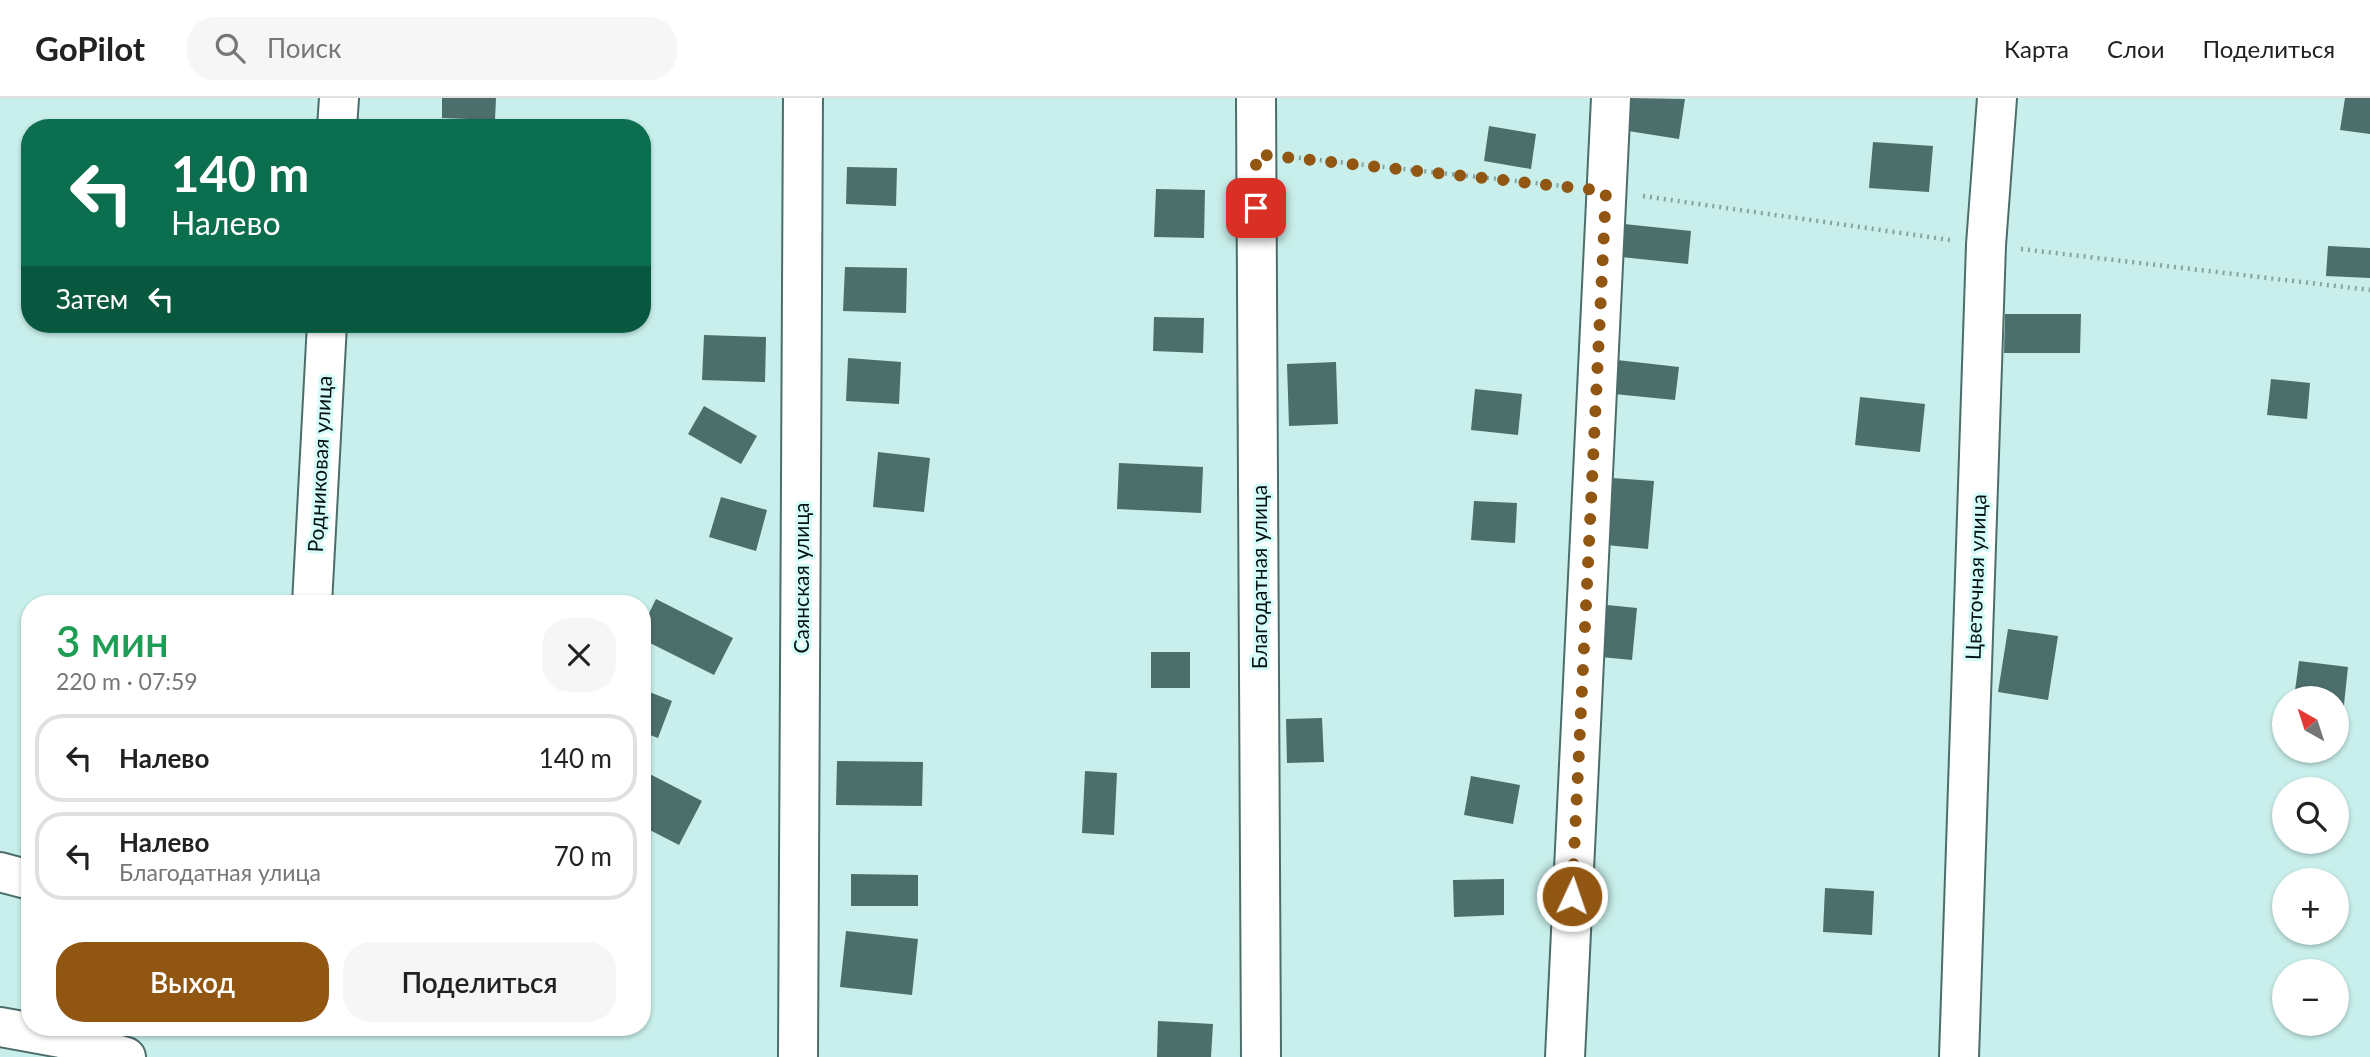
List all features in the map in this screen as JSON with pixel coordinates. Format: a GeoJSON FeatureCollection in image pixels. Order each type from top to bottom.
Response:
{"type":"FeatureCollection","features":[{"type":"Feature","properties":{"kind":"street"},"geometry":{"type":"LineString","coordinates":[[338,119],[339,98]]}},
{"type":"Feature","properties":{"kind":"street","name":"Саянская улица"},"geometry":{"type":"LineString","coordinates":[[798,1057],[803,98]]}},
{"type":"Feature","properties":{"kind":"street","name":"Благодатная улица"},"geometry":{"type":"LineString","coordinates":[[1256,98],[1261,1057]]}},
{"type":"Feature","properties":{"kind":"street"},"geometry":{"type":"LineString","coordinates":[[1564,1057],[1611,98]]}},
{"type":"Feature","properties":{"kind":"street","name":"Цветочная улица"},"geometry":{"type":"LineString","coordinates":[[1958,1057],[1986,245],[1997,98]]}},
{"type":"Feature","properties":{"kind":"street","name":"Родниковая улица"},"geometry":{"type":"LineString","coordinates":[[312,595],[327,333]]}},
{"type":"Feature","properties":{"kind":"street"},"geometry":{"type":"LineString","coordinates":[[0,872],[21,878]]}},
{"type":"Feature","properties":{"kind":"street"},"geometry":{"type":"LineString","coordinates":[[0,1027],[21,1031]]}},
{"type":"Feature","properties":{"kind":"street"},"geometry":{"type":"LineString","coordinates":[[50,1036],[126,1057]]}},
{"type":"Feature","properties":{"kind":"path"},"geometry":{"type":"LineString","coordinates":[[1256,154],[1606,191],[1986,245],[2370,290]]}},
{"type":"Feature","properties":{"kind":"building"},"geometry":{"type":"Polygon","coordinates":[[[442,98],[496,98],[495,119],[442,118],[442,98]]]}},
{"type":"Feature","properties":{"kind":"building"},"geometry":{"type":"Polygon","coordinates":[[[1627,98],[1685,99],[1679,139],[1622,130],[1627,98]]]}},
{"type":"Feature","properties":{"kind":"building"},"geometry":{"type":"Polygon","coordinates":[[[2345,98],[2370,98],[2370,134],[2340,130],[2345,98]]]}},
{"type":"Feature","properties":{"kind":"building"},"geometry":{"type":"Polygon","coordinates":[[[1489,126],[1536,134],[1531,169],[1484,161],[1489,126]]]}},
{"type":"Feature","properties":{"kind":"building"},"geometry":{"type":"Polygon","coordinates":[[[1873,142],[1933,146],[1929,192],[1869,188],[1873,142]]]}},
{"type":"Feature","properties":{"kind":"building"},"geometry":{"type":"Polygon","coordinates":[[[847,167],[897,168],[896,206],[846,204],[847,167]]]}},
{"type":"Feature","properties":{"kind":"building"},"geometry":{"type":"Polygon","coordinates":[[[1156,189],[1205,190],[1204,238],[1154,237],[1156,189]]]}},
{"type":"Feature","properties":{"kind":"building"},"geometry":{"type":"Polygon","coordinates":[[[1624,224],[1691,231],[1688,264],[1621,257],[1624,224]]]}},
{"type":"Feature","properties":{"kind":"building"},"geometry":{"type":"Polygon","coordinates":[[[2328,246],[2370,248],[2370,278],[2326,276],[2328,246]]]}},
{"type":"Feature","properties":{"kind":"building"},"geometry":{"type":"Polygon","coordinates":[[[845,267],[907,268],[906,313],[843,311],[845,267]]]}},
{"type":"Feature","properties":{"kind":"building"},"geometry":{"type":"Polygon","coordinates":[[[2005,314],[2081,314],[2080,353],[2004,353],[2005,314]]]}},
{"type":"Feature","properties":{"kind":"building"},"geometry":{"type":"Polygon","coordinates":[[[1154,317],[1204,318],[1203,353],[1153,351],[1154,317]]]}},
{"type":"Feature","properties":{"kind":"building"},"geometry":{"type":"Polygon","coordinates":[[[704,335],[766,337],[765,382],[702,380],[704,335]]]}},
{"type":"Feature","properties":{"kind":"building"},"geometry":{"type":"Polygon","coordinates":[[[848,358],[901,362],[899,404],[846,401],[848,358]]]}},
{"type":"Feature","properties":{"kind":"building"},"geometry":{"type":"Polygon","coordinates":[[[1617,360],[1679,367],[1675,400],[1614,394],[1617,360]]]}},
{"type":"Feature","properties":{"kind":"building"},"geometry":{"type":"Polygon","coordinates":[[[1336,362],[1338,424],[1289,426],[1287,364],[1336,362]]]}},
{"type":"Feature","properties":{"kind":"building"},"geometry":{"type":"Polygon","coordinates":[[[2271,379],[2310,383],[2307,419],[2267,415],[2271,379]]]}},
{"type":"Feature","properties":{"kind":"building"},"geometry":{"type":"Polygon","coordinates":[[[1475,389],[1522,394],[1518,435],[1471,430],[1475,389]]]}},
{"type":"Feature","properties":{"kind":"building"},"geometry":{"type":"Polygon","coordinates":[[[1860,397],[1925,404],[1920,452],[1855,445],[1860,397]]]}},
{"type":"Feature","properties":{"kind":"building"},"geometry":{"type":"Polygon","coordinates":[[[704,406],[757,436],[741,464],[688,434],[704,406]]]}},
{"type":"Feature","properties":{"kind":"building"},"geometry":{"type":"Polygon","coordinates":[[[878,452],[930,458],[924,512],[873,507],[878,452]]]}},
{"type":"Feature","properties":{"kind":"building"},"geometry":{"type":"Polygon","coordinates":[[[1119,463],[1203,467],[1201,513],[1117,509],[1119,463]]]}},
{"type":"Feature","properties":{"kind":"building"},"geometry":{"type":"Polygon","coordinates":[[[1612,478],[1654,481],[1648,549],[1606,545],[1612,478]]]}},
{"type":"Feature","properties":{"kind":"building"},"geometry":{"type":"Polygon","coordinates":[[[721,497],[767,510],[756,551],[709,537],[721,497]]]}},
{"type":"Feature","properties":{"kind":"building"},"geometry":{"type":"Polygon","coordinates":[[[1474,501],[1517,503],[1515,543],[1471,540],[1474,501]]]}},
{"type":"Feature","properties":{"kind":"building"},"geometry":{"type":"Polygon","coordinates":[[[656,599],[733,638],[714,675],[651,644],[651,609],[656,599]]]}},
{"type":"Feature","properties":{"kind":"building"},"geometry":{"type":"Polygon","coordinates":[[[1607,605],[1637,608],[1632,660],[1601,657],[1607,605]]]}},
{"type":"Feature","properties":{"kind":"building"},"geometry":{"type":"Polygon","coordinates":[[[2008,629],[2058,636],[2048,700],[1998,692],[2008,629]]]}},
{"type":"Feature","properties":{"kind":"building"},"geometry":{"type":"Polygon","coordinates":[[[1151,652],[1190,652],[1190,688],[1151,688],[1151,652]]]}},
{"type":"Feature","properties":{"kind":"building"},"geometry":{"type":"Polygon","coordinates":[[[2299,661],[2348,667],[2346,686],[2296,686],[2299,661]]]}},
{"type":"Feature","properties":{"kind":"building"},"geometry":{"type":"Polygon","coordinates":[[[651,693],[672,701],[658,738],[651,735],[651,693]]]}},
{"type":"Feature","properties":{"kind":"building"},"geometry":{"type":"Polygon","coordinates":[[[1322,718],[1324,762],[1287,763],[1286,719],[1322,718]]]}},
{"type":"Feature","properties":{"kind":"building"},"geometry":{"type":"Polygon","coordinates":[[[837,761],[923,762],[922,806],[836,805],[837,761]]]}},
{"type":"Feature","properties":{"kind":"building"},"geometry":{"type":"Polygon","coordinates":[[[1085,771],[1117,773],[1114,835],[1082,833],[1085,771]]]}},
{"type":"Feature","properties":{"kind":"building"},"geometry":{"type":"Polygon","coordinates":[[[651,775],[702,801],[679,845],[651,831],[651,775]]]}},
{"type":"Feature","properties":{"kind":"building"},"geometry":{"type":"Polygon","coordinates":[[[1471,776],[1520,785],[1513,824],[1464,815],[1471,776]]]}},
{"type":"Feature","properties":{"kind":"building"},"geometry":{"type":"Polygon","coordinates":[[[851,874],[918,875],[918,906],[851,906],[851,874]]]}},
{"type":"Feature","properties":{"kind":"building"},"geometry":{"type":"Polygon","coordinates":[[[1504,879],[1504,915],[1454,917],[1453,880],[1504,879]]]}},
{"type":"Feature","properties":{"kind":"building"},"geometry":{"type":"Polygon","coordinates":[[[1825,888],[1874,891],[1872,935],[1823,932],[1825,888]]]}},
{"type":"Feature","properties":{"kind":"building"},"geometry":{"type":"Polygon","coordinates":[[[846,931],[918,939],[912,995],[840,987],[846,931]]]}},
{"type":"Feature","properties":{"kind":"building"},"geometry":{"type":"Polygon","coordinates":[[[1158,1021],[1213,1024],[1211,1057],[1157,1057],[1158,1021]]]}},
{"type":"Feature","properties":{"kind":"route"},"geometry":{"type":"LineString","coordinates":[[1256,208],[1256,154],[1606,191],[1572,896]]}}]}
